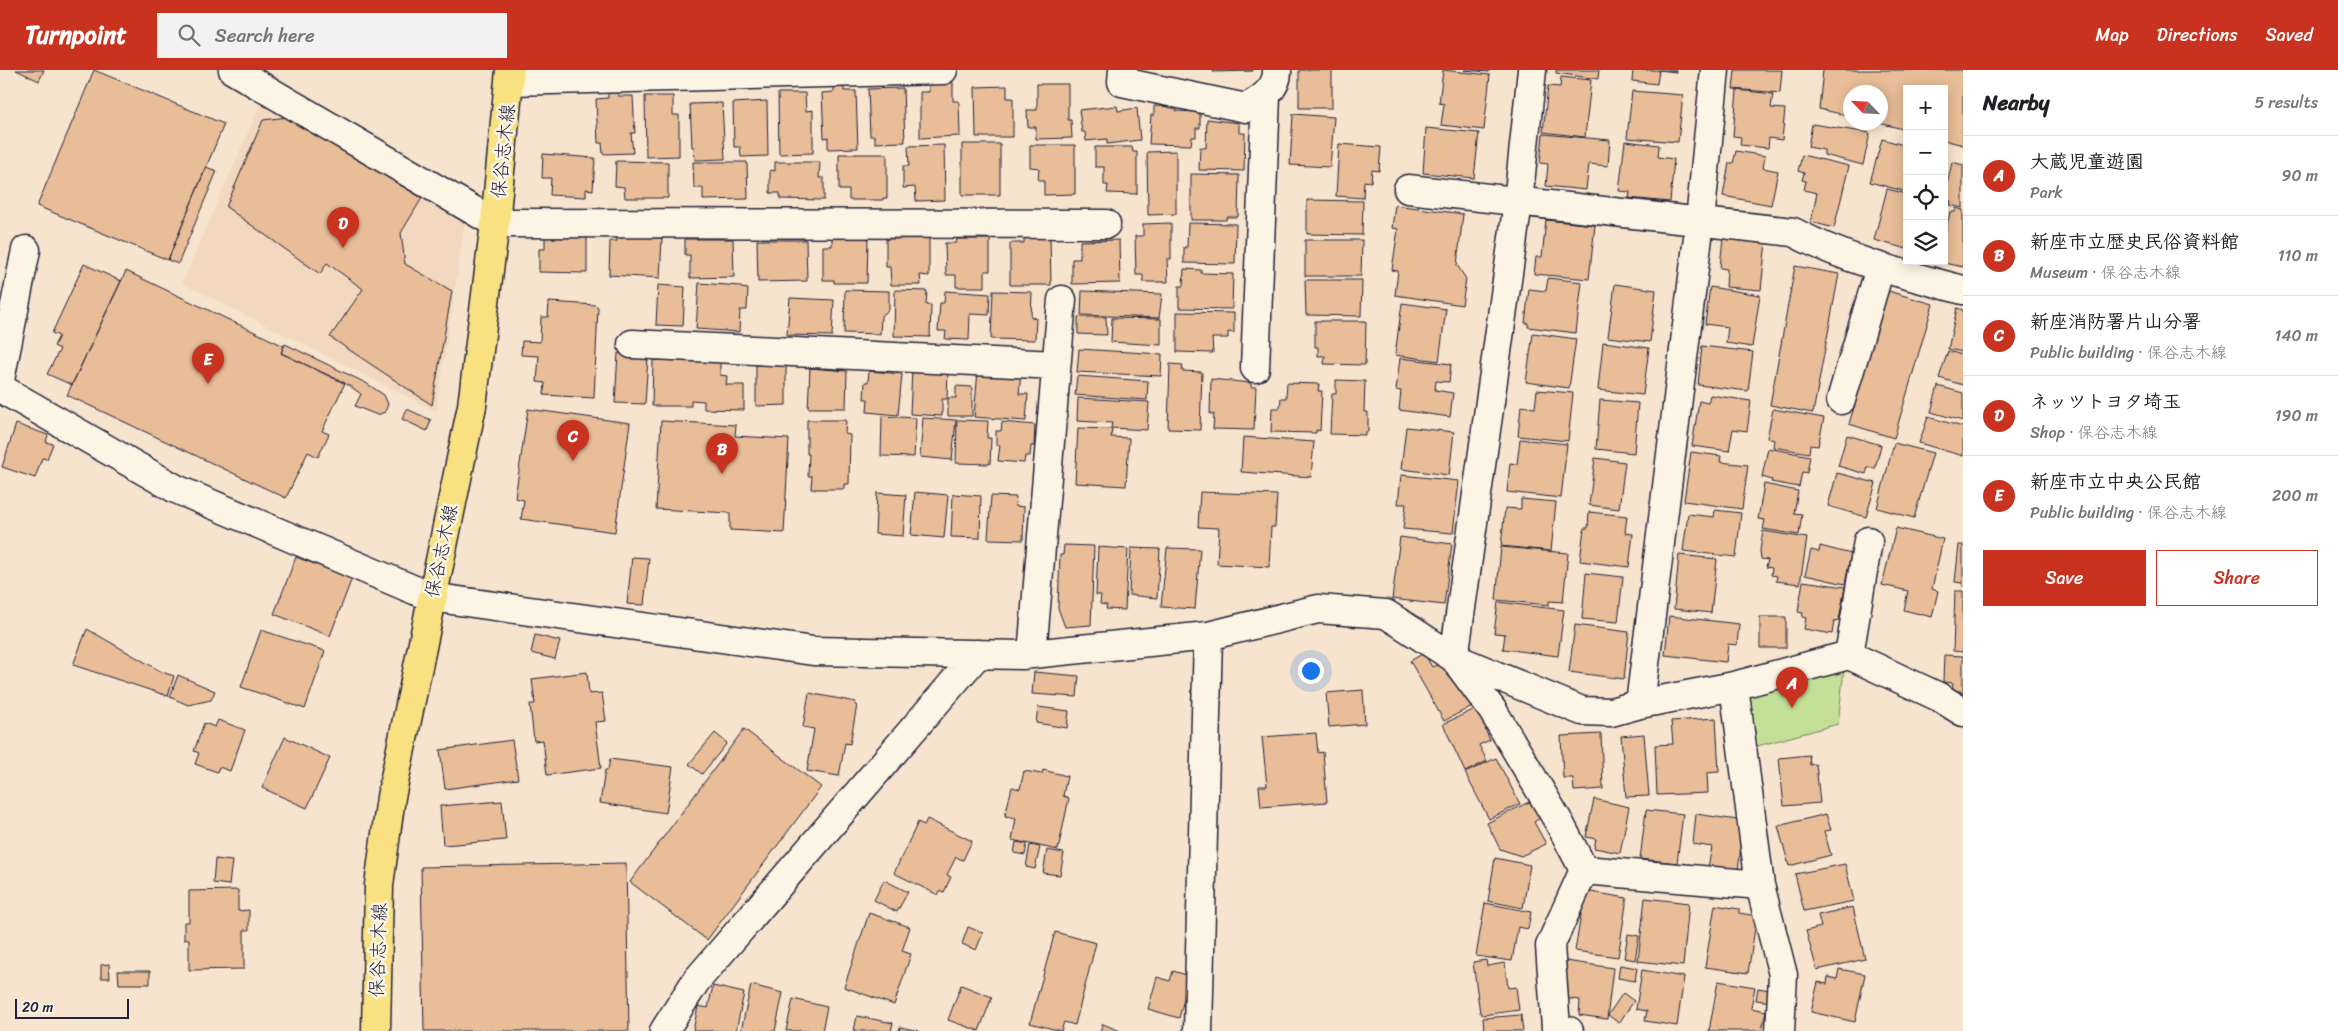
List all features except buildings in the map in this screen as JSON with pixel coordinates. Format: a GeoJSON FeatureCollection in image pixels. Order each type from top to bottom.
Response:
{"type":"FeatureCollection","features":[{"type":"Feature","properties":{"kind":"main road","name":"保谷志木線"},"geometry":{"type":"LineString","coordinates":[[376,1031],[379,885],[391,797],[472,406],[495,224],[510,75]]}},
{"type":"Feature","properties":{"kind":"street"},"geometry":{"type":"LineString","coordinates":[[233,70],[495,224],[1106,224]]}},
{"type":"Feature","properties":{"kind":"street"},"geometry":{"type":"LineString","coordinates":[[510,75],[943,70]]}},
{"type":"Feature","properties":{"kind":"street"},"geometry":{"type":"LineString","coordinates":[[1123,70],[1122,82],[1246,108],[1266,96]]}},
{"type":"Feature","properties":{"kind":"street"},"geometry":{"type":"LineString","coordinates":[[1255,368],[1266,96],[1277,75],[1277,70]]}},
{"type":"Feature","properties":{"kind":"street"},"geometry":{"type":"LineString","coordinates":[[1532,70],[1518,202],[1454,658],[1493,711],[1560,824],[1584,870]]}},
{"type":"Feature","properties":{"kind":"street"},"geometry":{"type":"LineString","coordinates":[[1640,704],[1700,221],[1715,70]]}},
{"type":"Feature","properties":{"kind":"street"},"geometry":{"type":"LineString","coordinates":[[1408,189],[1793,232],[1826,250],[1880,268],[1963,290]]}},
{"type":"Feature","properties":{"kind":"street"},"geometry":{"type":"LineString","coordinates":[[0,380],[26,250]]}},
{"type":"Feature","properties":{"kind":"street"},"geometry":{"type":"LineString","coordinates":[[1841,400],[1880,268]]}},
{"type":"Feature","properties":{"kind":"street"},"geometry":{"type":"LineString","coordinates":[[1032,654],[1062,300]]}},
{"type":"Feature","properties":{"kind":"street"},"geometry":{"type":"LineString","coordinates":[[632,344],[1056,365]]}},
{"type":"Feature","properties":{"kind":"street"},"geometry":{"type":"LineString","coordinates":[[0,388],[176,489],[431,598],[813,651],[978,654],[1032,654],[1208,636],[1318,610],[1386,614],[1454,658],[1582,711],[1611,712],[1640,704],[1734,686],[1849,655],[1939,697],[1963,712]]}},
{"type":"Feature","properties":{"kind":"street"},"geometry":{"type":"LineString","coordinates":[[1849,655],[1868,541]]}},
{"type":"Feature","properties":{"kind":"street"},"geometry":{"type":"LineString","coordinates":[[1198,1031],[1208,636]]}},
{"type":"Feature","properties":{"kind":"street"},"geometry":{"type":"LineString","coordinates":[[664,1031],[696,981],[978,654]]}},
{"type":"Feature","properties":{"kind":"street"},"geometry":{"type":"LineString","coordinates":[[1734,686],[1760,885],[1783,975],[1780,1031]]}},
{"type":"Feature","properties":{"kind":"street"},"geometry":{"type":"LineString","coordinates":[[1584,870],[1760,885]]}},
{"type":"Feature","properties":{"kind":"street"},"geometry":{"type":"LineString","coordinates":[[1569,1031],[1556,1028],[1550,946],[1584,870]]}},
{"type":"Feature","properties":{"kind":"shaded area"},"geometry":{"type":"Polygon","coordinates":[[[263,98],[466,216],[436,411],[182,283],[263,98]]]}},
{"type":"Feature","properties":{"kind":"green space"},"geometry":{"type":"Polygon","coordinates":[[[1844,669],[1838,724],[1750,748],[1741,692],[1844,669]]]}},
{"type":"Feature","properties":{"kind":"place","name":"ネッツトヨタ埼玉"},"geometry":{"type":"Point","coordinates":[343,248]}},
{"type":"Feature","properties":{"kind":"place","name":"新座市立中央公民館"},"geometry":{"type":"Point","coordinates":[208,384]}},
{"type":"Feature","properties":{"kind":"place","name":"新座消防署片山分署"},"geometry":{"type":"Point","coordinates":[573,461]}},
{"type":"Feature","properties":{"kind":"place","name":"新座市立歴史民俗資料館"},"geometry":{"type":"Point","coordinates":[722,474]}},
{"type":"Feature","properties":{"kind":"place","name":"大蔵児童遊園"},"geometry":{"type":"Point","coordinates":[1792,708]}}]}
